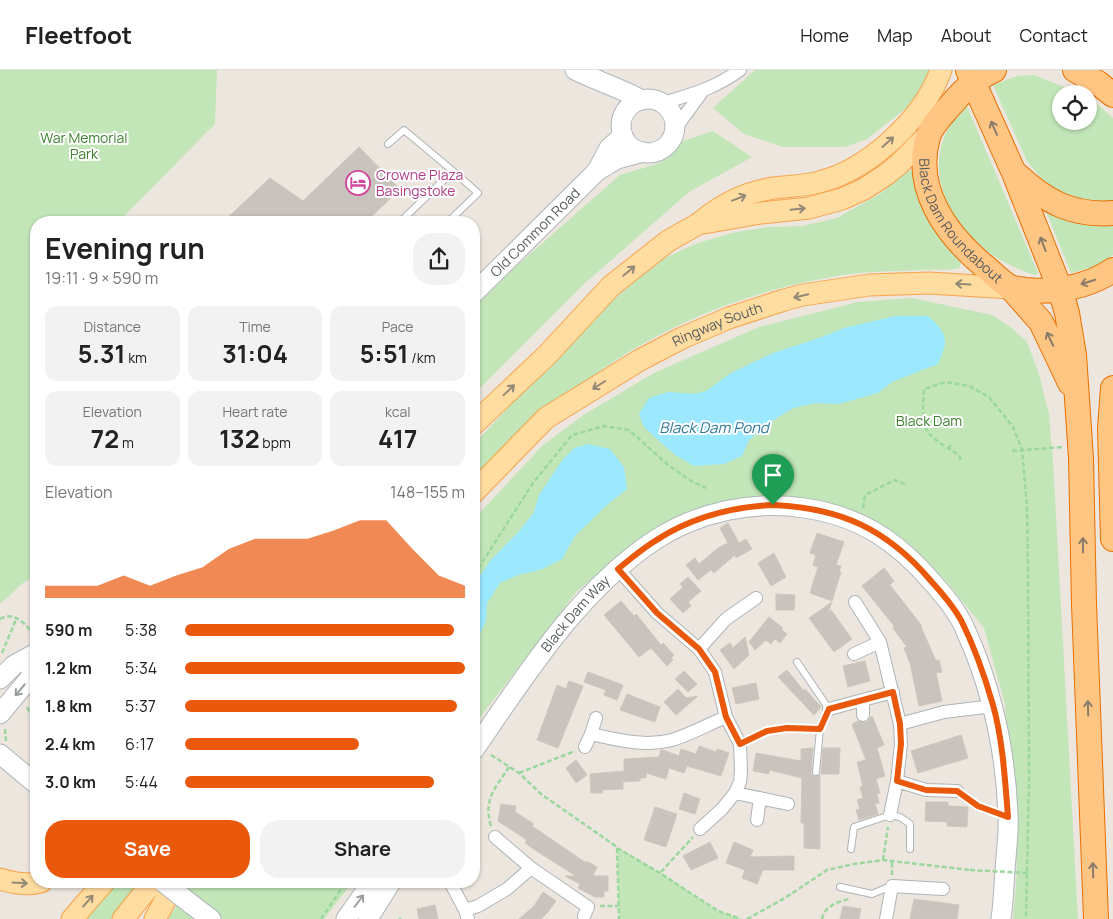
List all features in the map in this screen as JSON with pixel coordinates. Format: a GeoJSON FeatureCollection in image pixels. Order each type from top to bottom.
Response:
{"type":"FeatureCollection","features":[{"type":"Feature","properties":{"kind":"highway","name":"Black Dam Roundabout"},"geometry":{"type":"LineString","coordinates":[[994,70],[970,76],[956,99],[928,135],[924,159],[926,176],[933,203],[943,223],[961,246],[1011,288],[1044,291],[1060,289],[1097,279],[1113,270]]}},
{"type":"Feature","properties":{"kind":"highway"},"geometry":{"type":"LineString","coordinates":[[1075,70],[1108,88]]}},
{"type":"Feature","properties":{"kind":"highway"},"geometry":{"type":"LineString","coordinates":[[970,76],[1014,173],[1060,289],[1074,355],[1081,458],[1084,614],[1096,919]]}},
{"type":"Feature","properties":{"kind":"highway"},"geometry":{"type":"LineString","coordinates":[[1014,173],[1039,194],[1063,207],[1092,214],[1113,213]]}},
{"type":"Feature","properties":{"kind":"highway"},"geometry":{"type":"LineString","coordinates":[[1011,288],[1041,322],[1077,399]]}},
{"type":"Feature","properties":{"kind":"highway"},"geometry":{"type":"LineString","coordinates":[[1113,388],[1110,429],[1113,539]]}},
{"type":"Feature","properties":{"kind":"main road"},"geometry":{"type":"LineString","coordinates":[[480,418],[547,355],[611,286],[654,251],[698,224],[715,210],[741,196],[829,180],[862,163],[886,145],[910,120],[931,92],[941,70]]}},
{"type":"Feature","properties":{"kind":"main road"},"geometry":{"type":"LineString","coordinates":[[698,224],[761,213],[809,208],[842,199],[864,189],[886,174],[928,135]]}},
{"type":"Feature","properties":{"kind":"main road","name":"Ringway South"},"geometry":{"type":"LineString","coordinates":[[480,486],[546,418],[640,360],[682,338],[729,318],[803,295],[869,285],[929,283],[1011,288]]}},
{"type":"Feature","properties":{"kind":"main road"},"geometry":{"type":"LineString","coordinates":[[0,878],[12,883],[30,884]]}},
{"type":"Feature","properties":{"kind":"main road"},"geometry":{"type":"LineString","coordinates":[[72,919],[99,888]]}},
{"type":"Feature","properties":{"kind":"main road"},"geometry":{"type":"LineString","coordinates":[[123,919],[148,888]]}},
{"type":"Feature","properties":{"kind":"main road"},"geometry":{"type":"LineString","coordinates":[[155,919],[172,888]]}},
{"type":"Feature","properties":{"kind":"street"},"geometry":{"type":"LineString","coordinates":[[575,70],[642,100]]}},
{"type":"Feature","properties":{"kind":"street"},"geometry":{"type":"LineString","coordinates":[[662,103],[702,92],[725,81],[740,70]]}},
{"type":"Feature","properties":{"kind":"street"},"geometry":{"type":"LineString","coordinates":[[603,84],[614,97],[623,128],[631,147],[642,152],[653,153],[660,150],[673,137],[675,129],[674,117],[662,103],[656,100],[642,100],[627,110],[623,128]]}},
{"type":"Feature","properties":{"kind":"street"},"geometry":{"type":"LineString","coordinates":[[675,129],[702,92]]}},
{"type":"Feature","properties":{"kind":"street","name":"Old Common Road"},"geometry":{"type":"LineString","coordinates":[[597,171],[608,148],[623,128]]}},
{"type":"Feature","properties":{"kind":"street","name":"Old Common Road"},"geometry":{"type":"LineString","coordinates":[[480,287],[597,171],[617,159],[642,152]]}},
{"type":"Feature","properties":{"kind":"street","name":"Black Dam Way"},"geometry":{"type":"LineString","coordinates":[[482,752],[528,673],[574,613],[618,569],[656,540],[693,521],[729,510],[759,506],[791,506],[819,510],[854,521],[891,541],[918,566],[941,592],[960,619],[976,657],[993,706],[1004,766],[1008,817],[1001,919]]}},
{"type":"Feature","properties":{"kind":"street"},"geometry":{"type":"LineString","coordinates":[[618,569],[657,613],[699,649],[715,672],[726,717],[740,744],[740,782],[735,793],[722,809],[700,829]]}},
{"type":"Feature","properties":{"kind":"street"},"geometry":{"type":"LineString","coordinates":[[699,649],[726,619],[756,598]]}},
{"type":"Feature","properties":{"kind":"street"},"geometry":{"type":"LineString","coordinates":[[855,602],[880,642],[900,724],[901,744],[897,781],[890,815]]}},
{"type":"Feature","properties":{"kind":"street"},"geometry":{"type":"LineString","coordinates":[[726,619],[732,605]]}},
{"type":"Feature","properties":{"kind":"street"},"geometry":{"type":"LineString","coordinates":[[854,654],[880,642]]}},
{"type":"Feature","properties":{"kind":"street"},"geometry":{"type":"LineString","coordinates":[[0,679],[14,665],[30,656]]}},
{"type":"Feature","properties":{"kind":"street"},"geometry":{"type":"LineString","coordinates":[[2,719],[30,679]]}},
{"type":"Feature","properties":{"kind":"street"},"geometry":{"type":"LineString","coordinates":[[829,709],[893,692]]}},
{"type":"Feature","properties":{"kind":"street"},"geometry":{"type":"LineString","coordinates":[[863,701],[863,715]]}},
{"type":"Feature","properties":{"kind":"street"},"geometry":{"type":"LineString","coordinates":[[900,724],[944,712],[993,706]]}},
{"type":"Feature","properties":{"kind":"street"},"geometry":{"type":"LineString","coordinates":[[591,734],[630,742],[654,743],[674,739],[726,717]]}},
{"type":"Feature","properties":{"kind":"street"},"geometry":{"type":"LineString","coordinates":[[585,747],[596,718]]}},
{"type":"Feature","properties":{"kind":"street"},"geometry":{"type":"LineString","coordinates":[[5,751],[30,778]]}},
{"type":"Feature","properties":{"kind":"street"},"geometry":{"type":"LineString","coordinates":[[897,781],[926,790],[957,791]]}},
{"type":"Feature","properties":{"kind":"street"},"geometry":{"type":"LineString","coordinates":[[735,793],[788,804]]}},
{"type":"Feature","properties":{"kind":"street"},"geometry":{"type":"LineString","coordinates":[[757,820],[760,798]]}},
{"type":"Feature","properties":{"kind":"street"},"geometry":{"type":"LineString","coordinates":[[495,837],[586,912]]}},
{"type":"Feature","properties":{"kind":"street"},"geometry":{"type":"LineString","coordinates":[[453,888],[466,915],[507,889],[531,868]]}},
{"type":"Feature","properties":{"kind":"street"},"geometry":{"type":"LineString","coordinates":[[886,919],[892,886],[943,890]]}},
{"type":"Feature","properties":{"kind":"street"},"geometry":{"type":"LineString","coordinates":[[171,888],[211,919]]}},
{"type":"Feature","properties":{"kind":"street"},"geometry":{"type":"LineString","coordinates":[[346,919],[368,888]]}},
{"type":"Feature","properties":{"kind":"street"},"geometry":{"type":"LineString","coordinates":[[368,919],[388,888]]}},
{"type":"Feature","properties":{"kind":"lane"},"geometry":{"type":"LineString","coordinates":[[388,144],[404,130],[478,193],[454,216]]}},
{"type":"Feature","properties":{"kind":"lane"},"geometry":{"type":"LineString","coordinates":[[406,216],[453,171]]}},
{"type":"Feature","properties":{"kind":"lane"},"geometry":{"type":"LineString","coordinates":[[797,662],[829,709],[820,729],[816,772]]}},
{"type":"Feature","properties":{"kind":"lane"},"geometry":{"type":"LineString","coordinates":[[851,848],[854,827],[890,815],[900,817],[910,824],[910,849]]}},
{"type":"Feature","properties":{"kind":"lane"},"geometry":{"type":"LineString","coordinates":[[840,887],[872,894],[892,886]]}},
{"type":"Feature","properties":{"kind":"path"},"geometry":{"type":"LineString","coordinates":[[961,460],[958,455],[930,437],[923,426],[924,390],[946,382],[969,386],[989,397],[1013,426],[1022,449],[1027,507],[1028,573],[1028,872],[1026,919]]}},
{"type":"Feature","properties":{"kind":"path"},"geometry":{"type":"LineString","coordinates":[[480,566],[533,482],[572,435],[604,426],[629,430],[667,464],[691,481],[706,488]]}},
{"type":"Feature","properties":{"kind":"path"},"geometry":{"type":"LineString","coordinates":[[948,449],[951,445]]}},
{"type":"Feature","properties":{"kind":"path"},"geometry":{"type":"LineString","coordinates":[[1012,451],[1063,447]]}},
{"type":"Feature","properties":{"kind":"path"},"geometry":{"type":"LineString","coordinates":[[862,512],[865,495],[895,480],[906,485]]}},
{"type":"Feature","properties":{"kind":"path"},"geometry":{"type":"LineString","coordinates":[[0,619],[5,616],[17,617],[30,630]]}},
{"type":"Feature","properties":{"kind":"path"},"geometry":{"type":"LineString","coordinates":[[0,659],[17,617]]}},
{"type":"Feature","properties":{"kind":"path"},"geometry":{"type":"LineString","coordinates":[[25,702],[30,713]]}},
{"type":"Feature","properties":{"kind":"path"},"geometry":{"type":"LineString","coordinates":[[2,719],[6,740],[5,751]]}},
{"type":"Feature","properties":{"kind":"path"},"geometry":{"type":"LineString","coordinates":[[740,744],[767,731],[787,728],[820,729]]}},
{"type":"Feature","properties":{"kind":"path"},"geometry":{"type":"LineString","coordinates":[[519,773],[585,747]]}},
{"type":"Feature","properties":{"kind":"path"},"geometry":{"type":"LineString","coordinates":[[482,752],[519,773],[541,794],[617,847],[718,911],[741,919]]}},
{"type":"Feature","properties":{"kind":"path"},"geometry":{"type":"LineString","coordinates":[[495,837],[487,813],[490,798],[509,766]]}},
{"type":"Feature","properties":{"kind":"path"},"geometry":{"type":"LineString","coordinates":[[957,791],[978,806],[1008,817]]}},
{"type":"Feature","properties":{"kind":"path"},"geometry":{"type":"LineString","coordinates":[[883,860],[890,815]]}},
{"type":"Feature","properties":{"kind":"path"},"geometry":{"type":"LineString","coordinates":[[660,873],[700,829]]}},
{"type":"Feature","properties":{"kind":"path"},"geometry":{"type":"LineString","coordinates":[[617,847],[618,919]]}},
{"type":"Feature","properties":{"kind":"path"},"geometry":{"type":"LineString","coordinates":[[747,919],[785,898],[827,870],[854,864],[883,860],[970,870],[1028,872]]}},
{"type":"Feature","properties":{"kind":"path"},"geometry":{"type":"LineString","coordinates":[[321,919],[342,888]]}},
{"type":"Feature","properties":{"kind":"path"},"geometry":{"type":"LineString","coordinates":[[822,919],[822,915],[835,902],[872,894]]}},
{"type":"Feature","properties":{"kind":"path"},"geometry":{"type":"LineString","coordinates":[[586,912],[618,906]]}},
{"type":"Feature","properties":{"kind":"green space","name":"War Memorial Park"},"geometry":{"type":"Polygon","coordinates":[[[0,70],[217,70],[215,124],[124,216],[30,216],[30,579],[0,604],[0,70]]]}},
{"type":"Feature","properties":{"kind":"green space"},"geometry":{"type":"Polygon","coordinates":[[[755,70],[930,70],[930,74],[910,105],[867,139],[845,147],[783,147],[744,134],[713,108],[755,70]]]}},
{"type":"Feature","properties":{"kind":"green space"},"geometry":{"type":"Polygon","coordinates":[[[1034,75],[1059,85],[1052,85],[1052,130],[1097,130],[1097,104],[1113,118],[1113,204],[1080,202],[1063,194],[1047,183],[1027,161],[993,85],[1017,76],[1034,75]]]}},
{"type":"Feature","properties":{"kind":"green space"},"geometry":{"type":"Polygon","coordinates":[[[966,104],[1038,273],[1036,275],[1009,265],[985,249],[964,230],[949,207],[941,182],[940,156],[948,129],[966,104]]]}},
{"type":"Feature","properties":{"kind":"green space"},"geometry":{"type":"Polygon","coordinates":[[[713,131],[752,157],[689,192],[584,284],[480,388],[480,299],[620,175],[660,163],[683,141],[713,131]]]}},
{"type":"Feature","properties":{"kind":"green space"},"geometry":{"type":"Polygon","coordinates":[[[912,170],[961,263],[959,268],[842,275],[757,295],[679,325],[607,366],[572,391],[538,419],[480,478],[480,438],[593,317],[660,260],[698,243],[732,233],[767,227],[802,226],[837,218],[881,193],[905,173],[912,170]]]}},
{"type":"Feature","properties":{"kind":"green space"},"geometry":{"type":"Polygon","coordinates":[[[1046,211],[1113,221],[1113,255],[1097,266],[1071,273],[1046,211]]]}},
{"type":"Feature","properties":{"kind":"green space","name":"Black Dam"},"geometry":{"type":"Polygon","coordinates":[[[912,298],[992,315],[1012,328],[1027,342],[1039,374],[1049,414],[1053,461],[1078,919],[1013,919],[1017,872],[1005,704],[984,628],[945,580],[901,537],[848,511],[794,499],[728,501],[653,532],[577,591],[480,717],[480,513],[543,445],[582,416],[654,373],[759,327],[858,302],[912,298]]]}},
{"type":"Feature","properties":{"kind":"green space"},"geometry":{"type":"Polygon","coordinates":[[[617,847],[661,873],[718,911],[742,919],[619,919],[617,847]]]}},
{"type":"Feature","properties":{"kind":"green space"},"geometry":{"type":"Polygon","coordinates":[[[113,888],[137,888],[112,919],[86,919],[113,888]]]}},
{"type":"Feature","properties":{"kind":"green space"},"geometry":{"type":"Polygon","coordinates":[[[189,888],[348,888],[324,919],[167,919],[189,888]]]}},
{"type":"Feature","properties":{"kind":"water","name":"Black Dam Pond"},"geometry":{"type":"Polygon","coordinates":[[[895,316],[928,316],[940,328],[945,338],[945,343],[938,364],[892,382],[878,393],[839,404],[816,403],[793,408],[749,440],[742,456],[724,464],[694,466],[675,455],[644,427],[639,414],[649,398],[668,392],[695,394],[706,391],[731,373],[773,353],[844,328],[895,316]]]}},
{"type":"Feature","properties":{"kind":"water"},"geometry":{"type":"Polygon","coordinates":[[[588,444],[610,449],[624,467],[627,489],[607,505],[575,536],[562,559],[540,570],[518,575],[500,583],[487,603],[486,621],[480,634],[480,576],[490,561],[521,529],[534,512],[539,495],[563,459],[574,448],[588,444]]]}},
{"type":"Feature","properties":{"kind":"building","name":"Crowne Plaza Basingstoke"},"geometry":{"type":"Polygon","coordinates":[[[359,147],[400,189],[372,216],[229,216],[270,178],[303,201],[359,147]]]}},
{"type":"Feature","properties":{"kind":"building"},"geometry":{"type":"Polygon","coordinates":[[[728,523],[739,543],[746,539],[752,549],[736,558],[735,555],[714,573],[711,570],[698,580],[686,565],[695,558],[699,564],[718,548],[728,543],[720,528],[728,523]]]}},
{"type":"Feature","properties":{"kind":"building"},"geometry":{"type":"Polygon","coordinates":[[[817,533],[844,542],[836,565],[841,566],[839,571],[841,572],[832,601],[810,593],[818,567],[813,565],[816,555],[810,553],[817,533]]]}},
{"type":"Feature","properties":{"kind":"building"},"geometry":{"type":"Polygon","coordinates":[[[774,553],[786,577],[771,586],[758,563],[774,553]]]}},
{"type":"Feature","properties":{"kind":"building"},"geometry":{"type":"Polygon","coordinates":[[[884,568],[894,581],[890,585],[922,626],[936,661],[939,660],[942,672],[936,673],[942,701],[919,706],[910,663],[904,648],[907,647],[893,628],[894,626],[862,586],[884,568]]]}},
{"type":"Feature","properties":{"kind":"building"},"geometry":{"type":"Polygon","coordinates":[[[688,577],[701,591],[688,602],[691,606],[683,613],[670,599],[683,587],[680,584],[688,577]]]}},
{"type":"Feature","properties":{"kind":"building"},"geometry":{"type":"Polygon","coordinates":[[[776,594],[795,595],[794,610],[776,610],[776,594]]]}},
{"type":"Feature","properties":{"kind":"building"},"geometry":{"type":"Polygon","coordinates":[[[621,601],[634,616],[636,614],[661,645],[663,643],[674,655],[671,658],[673,660],[667,666],[651,648],[639,657],[604,615],[621,601]]]}},
{"type":"Feature","properties":{"kind":"building"},"geometry":{"type":"Polygon","coordinates":[[[832,602],[828,613],[831,610],[852,639],[834,652],[809,618],[832,602]]]}},
{"type":"Feature","properties":{"kind":"building"},"geometry":{"type":"Polygon","coordinates":[[[769,617],[783,628],[781,629],[787,634],[780,643],[775,639],[771,644],[766,640],[755,650],[749,642],[769,617]]]}},
{"type":"Feature","properties":{"kind":"building"},"geometry":{"type":"Polygon","coordinates":[[[745,637],[749,655],[734,669],[720,650],[730,643],[733,648],[745,637]]]}},
{"type":"Feature","properties":{"kind":"building"},"geometry":{"type":"Polygon","coordinates":[[[865,661],[870,681],[848,687],[843,666],[865,661]]]}},
{"type":"Feature","properties":{"kind":"building"},"geometry":{"type":"Polygon","coordinates":[[[787,670],[804,691],[805,689],[821,707],[814,715],[778,677],[787,670]]]}},
{"type":"Feature","properties":{"kind":"building"},"geometry":{"type":"Polygon","coordinates":[[[684,671],[697,684],[688,692],[675,679],[684,671]]]}},
{"type":"Feature","properties":{"kind":"building"},"geometry":{"type":"Polygon","coordinates":[[[588,672],[623,685],[617,700],[604,695],[606,690],[584,682],[588,672]]]}},
{"type":"Feature","properties":{"kind":"building"},"geometry":{"type":"Polygon","coordinates":[[[569,681],[583,686],[558,748],[537,740],[557,685],[566,689],[569,681]]]}},
{"type":"Feature","properties":{"kind":"building"},"geometry":{"type":"Polygon","coordinates":[[[756,683],[759,699],[736,704],[732,688],[756,683]]]}},
{"type":"Feature","properties":{"kind":"building"},"geometry":{"type":"Polygon","coordinates":[[[678,689],[686,698],[698,696],[676,715],[664,702],[678,689]]]}},
{"type":"Feature","properties":{"kind":"building"},"geometry":{"type":"Polygon","coordinates":[[[627,694],[660,707],[655,722],[620,710],[627,694]]]}},
{"type":"Feature","properties":{"kind":"building"},"geometry":{"type":"Polygon","coordinates":[[[872,716],[884,745],[877,748],[885,776],[876,779],[880,793],[877,794],[879,803],[875,804],[878,814],[859,820],[856,810],[860,809],[857,800],[863,798],[860,787],[863,786],[857,762],[866,760],[852,724],[858,721],[867,722],[872,716]]]}},
{"type":"Feature","properties":{"kind":"building"},"geometry":{"type":"Polygon","coordinates":[[[961,735],[968,758],[918,773],[911,751],[961,735]]]}},
{"type":"Feature","properties":{"kind":"building"},"geometry":{"type":"Polygon","coordinates":[[[699,746],[716,752],[717,749],[729,753],[721,776],[687,766],[684,773],[669,768],[666,779],[646,773],[646,778],[640,778],[640,781],[623,782],[623,789],[602,790],[603,793],[591,793],[590,774],[624,771],[624,759],[659,757],[661,750],[679,756],[681,749],[696,754],[699,746]]]}},
{"type":"Feature","properties":{"kind":"building"},"geometry":{"type":"Polygon","coordinates":[[[813,748],[811,774],[815,777],[820,775],[820,849],[804,848],[804,823],[801,823],[802,778],[769,770],[769,774],[753,771],[756,753],[801,761],[801,749],[813,748]]]}},
{"type":"Feature","properties":{"kind":"building"},"geometry":{"type":"Polygon","coordinates":[[[823,748],[840,748],[839,774],[821,774],[823,748]]]}},
{"type":"Feature","properties":{"kind":"building"},"geometry":{"type":"Polygon","coordinates":[[[576,760],[587,775],[576,783],[566,768],[576,760]]]}},
{"type":"Feature","properties":{"kind":"building"},"geometry":{"type":"Polygon","coordinates":[[[684,793],[700,799],[695,814],[679,809],[684,793]]]}},
{"type":"Feature","properties":{"kind":"building"},"geometry":{"type":"Polygon","coordinates":[[[926,802],[948,802],[948,806],[968,807],[967,827],[947,826],[947,822],[925,821],[926,802]]]}},
{"type":"Feature","properties":{"kind":"building"},"geometry":{"type":"Polygon","coordinates":[[[501,804],[516,806],[515,812],[534,824],[532,826],[586,863],[586,861],[597,867],[593,876],[608,876],[608,891],[604,891],[604,897],[595,897],[578,888],[580,884],[565,876],[576,876],[525,843],[527,840],[498,821],[501,804]]]}},
{"type":"Feature","properties":{"kind":"building"},"geometry":{"type":"Polygon","coordinates":[[[655,807],[677,814],[666,847],[644,840],[655,807]]]}},
{"type":"Feature","properties":{"kind":"building"},"geometry":{"type":"Polygon","coordinates":[[[710,842],[718,858],[691,870],[683,856],[710,842]]]}},
{"type":"Feature","properties":{"kind":"building"},"geometry":{"type":"Polygon","coordinates":[[[734,842],[753,850],[750,857],[794,856],[794,870],[763,870],[757,884],[742,878],[745,870],[726,863],[734,842]]]}},
{"type":"Feature","properties":{"kind":"building"},"geometry":{"type":"Polygon","coordinates":[[[543,892],[556,901],[548,912],[541,919],[519,919],[534,906],[543,892]]]}},
{"type":"Feature","properties":{"kind":"building"},"geometry":{"type":"Polygon","coordinates":[[[914,899],[959,905],[957,919],[910,919],[914,899]]]}},
{"type":"Feature","properties":{"kind":"building"},"geometry":{"type":"Polygon","coordinates":[[[435,905],[438,919],[419,919],[417,909],[435,905]]]}},
{"type":"Feature","properties":{"kind":"building"},"geometry":{"type":"Polygon","coordinates":[[[843,906],[861,909],[859,919],[840,919],[843,906]]]}},
{"type":"Feature","properties":{"kind":"place","name":"Crowne Plaza Basingstoke"},"geometry":{"type":"Point","coordinates":[358,183]}},
{"type":"Feature","properties":{"kind":"route"},"geometry":{"type":"LineString","coordinates":[[773,505],[819,510],[854,521],[876,532],[891,541],[918,566],[941,592],[960,619],[993,706],[1004,766],[1008,817],[978,806],[957,791],[926,790],[897,781],[901,744],[900,724],[893,692],[829,709],[820,729],[787,728],[767,731],[740,744],[726,717],[715,672],[699,649],[657,613],[618,569],[656,540],[693,521],[729,510],[773,505]]}}]}
